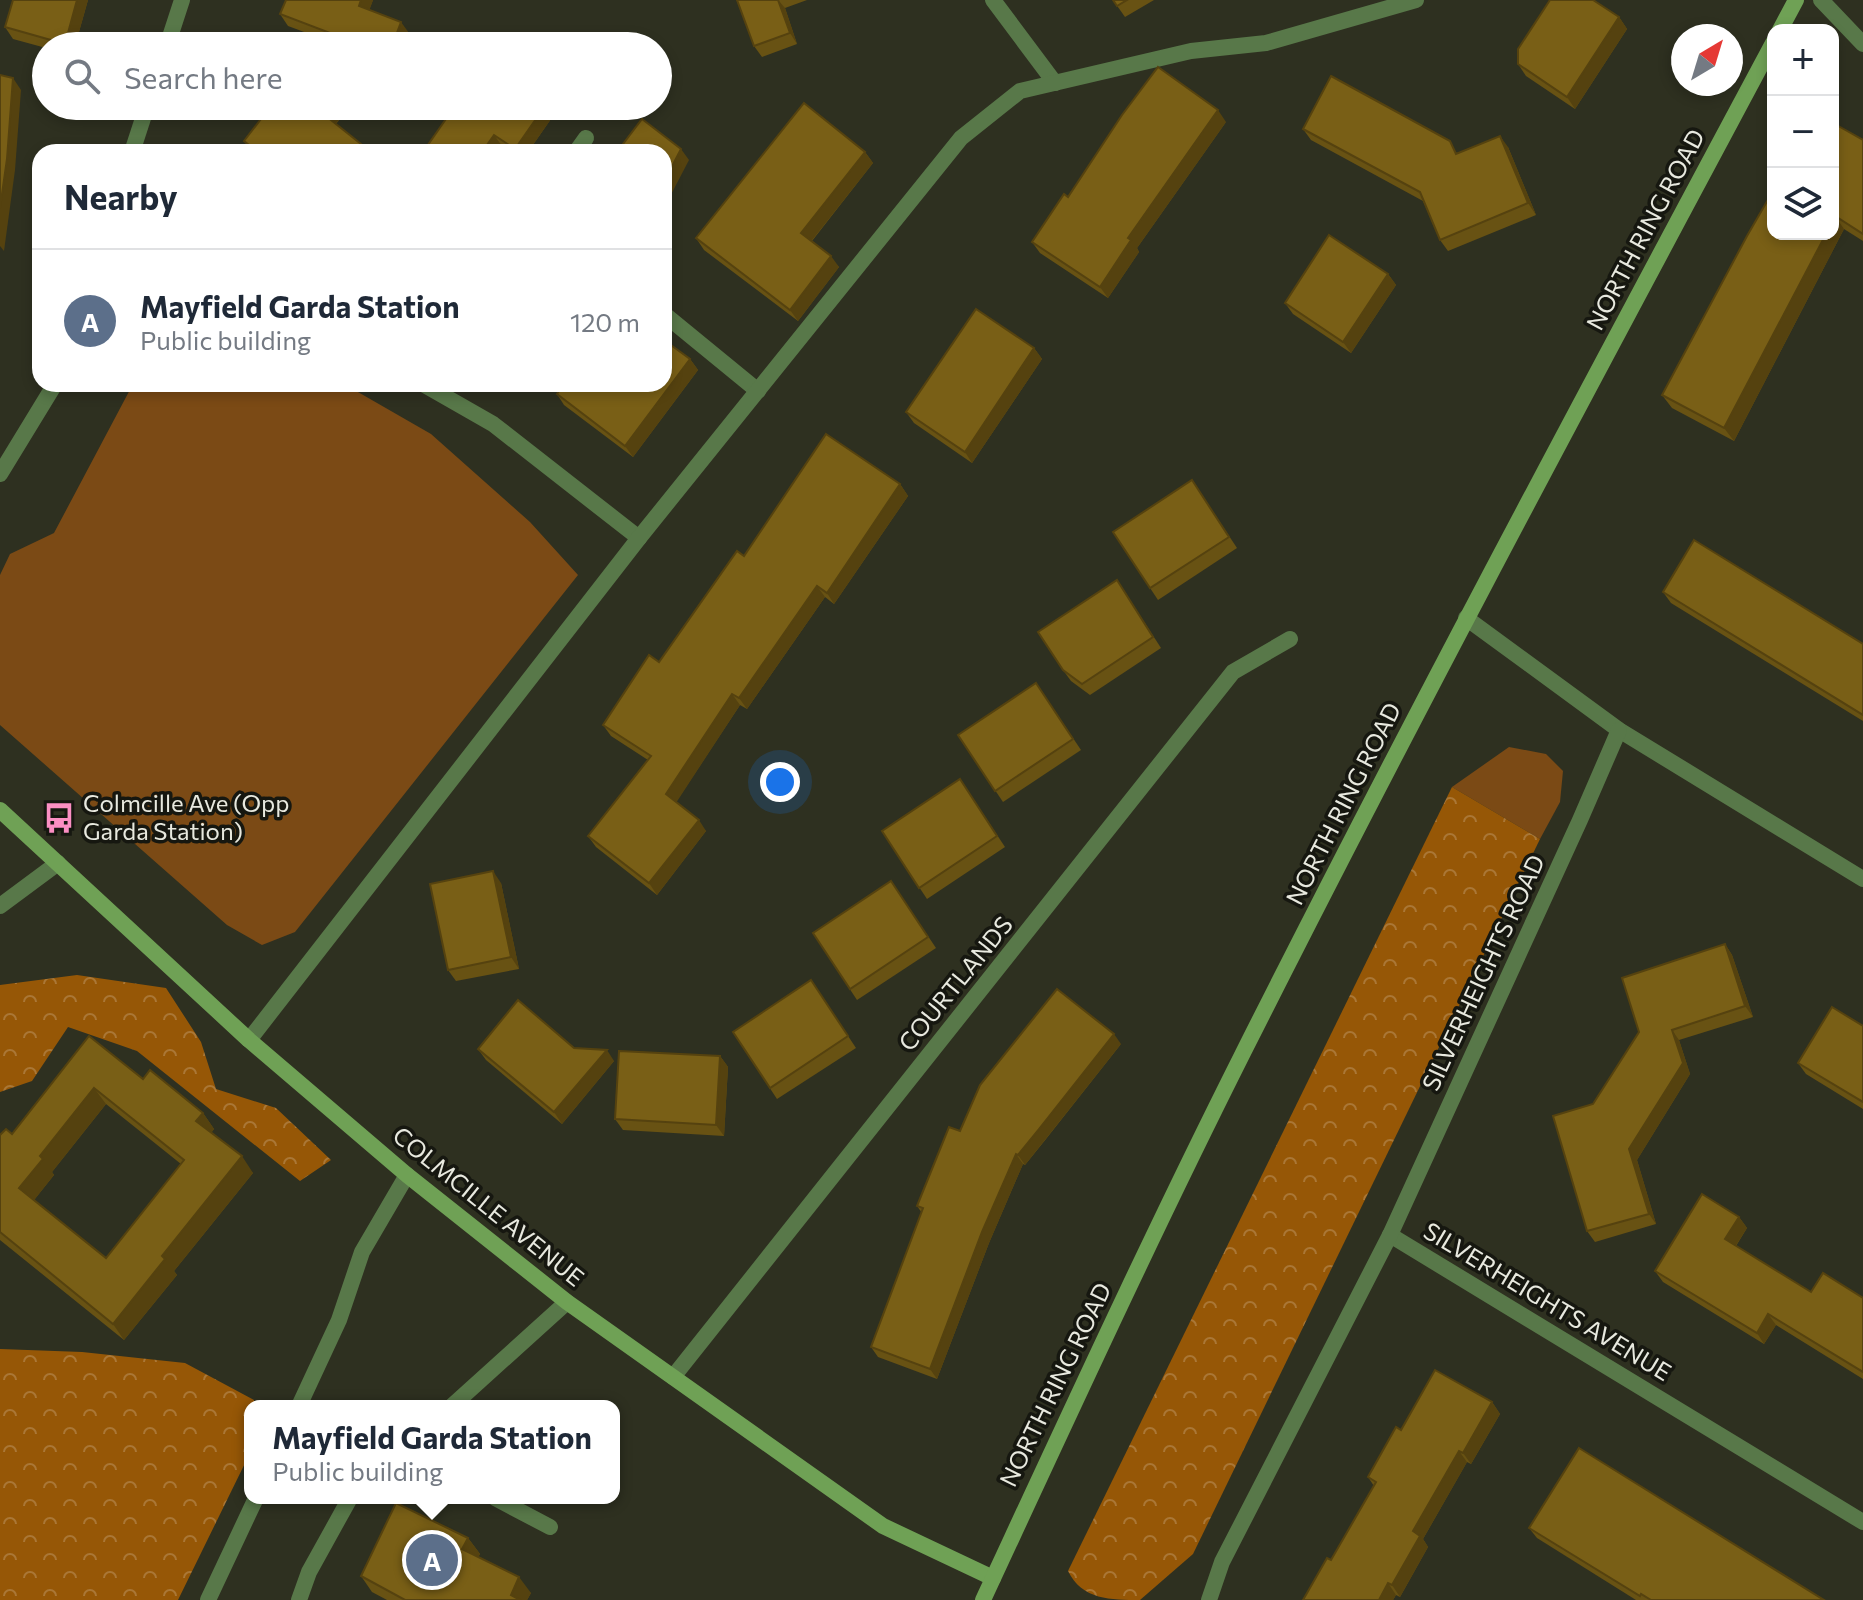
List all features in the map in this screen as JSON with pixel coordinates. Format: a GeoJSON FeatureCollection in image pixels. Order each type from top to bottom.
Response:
{"type":"FeatureCollection","features":[{"type":"Feature","properties":{"kind":"main road"},"geometry":{"type":"LineString","coordinates":[[1783,24],[1796,0]]}},
{"type":"Feature","properties":{"kind":"main road","name":"NORTH RING ROAD"},"geometry":{"type":"LineString","coordinates":[[983,1600],[1020,1516],[1241,1056],[1466,618],[1767,54]]}},
{"type":"Feature","properties":{"kind":"main road","name":"COLMCILLE AVENUE"},"geometry":{"type":"LineString","coordinates":[[0,810],[249,1040],[407,1175],[567,1302],[883,1526],[993,1578]]}},
{"type":"Feature","properties":{"kind":"street"},"geometry":{"type":"LineString","coordinates":[[172,32],[182,0]]}},
{"type":"Feature","properties":{"kind":"street"},"geometry":{"type":"LineString","coordinates":[[993,0],[1055,83]]}},
{"type":"Feature","properties":{"kind":"street"},"geometry":{"type":"LineString","coordinates":[[249,1040],[639,538],[961,138],[1020,91],[1191,51],[1266,43],[1416,0]]}},
{"type":"Feature","properties":{"kind":"street"},"geometry":{"type":"LineString","coordinates":[[1821,0],[1863,44]]}},
{"type":"Feature","properties":{"kind":"street"},"geometry":{"type":"LineString","coordinates":[[135,144],[142,120]]}},
{"type":"Feature","properties":{"kind":"street"},"geometry":{"type":"LineString","coordinates":[[582,144],[586,138]]}},
{"type":"Feature","properties":{"kind":"street"},"geometry":{"type":"LineString","coordinates":[[672,321],[758,391]]}},
{"type":"Feature","properties":{"kind":"street"},"geometry":{"type":"LineString","coordinates":[[0,474],[50,392]]}},
{"type":"Feature","properties":{"kind":"street"},"geometry":{"type":"LineString","coordinates":[[437,392],[493,424],[639,538]]}},
{"type":"Feature","properties":{"kind":"street"},"geometry":{"type":"LineString","coordinates":[[1466,618],[1619,730],[1863,879]]}},
{"type":"Feature","properties":{"kind":"street","name":"COURTLANDS"},"geometry":{"type":"LineString","coordinates":[[673,1377],[1233,672],[1290,639]]}},
{"type":"Feature","properties":{"kind":"street","name":"SILVERHEIGHTS ROAD"},"geometry":{"type":"LineString","coordinates":[[1390,1235],[1619,730]]}},
{"type":"Feature","properties":{"kind":"street"},"geometry":{"type":"LineString","coordinates":[[0,906],[58,863]]}},
{"type":"Feature","properties":{"kind":"street"},"geometry":{"type":"LineString","coordinates":[[302,1400],[339,1320],[362,1252],[407,1175]]}},
{"type":"Feature","properties":{"kind":"street","name":"SILVERHEIGHTS AVENUE"},"geometry":{"type":"LineString","coordinates":[[1209,1600],[1222,1562],[1390,1235],[1863,1522]]}},
{"type":"Feature","properties":{"kind":"street"},"geometry":{"type":"LineString","coordinates":[[459,1400],[567,1302]]}},
{"type":"Feature","properties":{"kind":"street"},"geometry":{"type":"LineString","coordinates":[[208,1600],[253,1504]]}},
{"type":"Feature","properties":{"kind":"street"},"geometry":{"type":"LineString","coordinates":[[299,1600],[309,1572],[347,1504]]}},
{"type":"Feature","properties":{"kind":"street"},"geometry":{"type":"LineString","coordinates":[[506,1504],[550,1527]]}},
{"type":"Feature","properties":{"kind":"shaded area"},"geometry":{"type":"Polygon","coordinates":[[[129,392],[358,392],[431,434],[530,522],[578,575],[295,932],[262,945],[227,925],[0,725],[0,575],[10,554],[54,533],[129,392]]]}},
{"type":"Feature","properties":{"kind":"shaded area"},"geometry":{"type":"Polygon","coordinates":[[[1509,747],[1546,754],[1563,771],[1560,802],[1540,839],[1452,787],[1509,747]]]}},
{"type":"Feature","properties":{"kind":"green space"},"geometry":{"type":"Polygon","coordinates":[[[1452,787],[1540,839],[1193,1554],[1140,1600],[1089,1593],[1074,1581],[1068,1571],[1452,787]]]}},
{"type":"Feature","properties":{"kind":"green space"},"geometry":{"type":"Polygon","coordinates":[[[77,975],[166,988],[201,1042],[216,1089],[276,1108],[331,1160],[300,1181],[137,1051],[68,1027],[32,1081],[0,1092],[0,985],[77,975]]]}},
{"type":"Feature","properties":{"kind":"green space"},"geometry":{"type":"Polygon","coordinates":[[[0,1349],[82,1352],[185,1363],[254,1400],[244,1400],[244,1465],[178,1600],[0,1600],[0,1349]]]}},
{"type":"Feature","properties":{"kind":"building"},"geometry":{"type":"Polygon","coordinates":[[[13,0],[77,0],[68,32],[32,32],[32,35],[5,27],[13,0]]]}},
{"type":"Feature","properties":{"kind":"building"},"geometry":{"type":"Polygon","coordinates":[[[286,0],[361,0],[359,6],[401,22],[397,32],[327,32],[280,14],[286,0]]]}},
{"type":"Feature","properties":{"kind":"building"},"geometry":{"type":"Polygon","coordinates":[[[737,0],[778,0],[790,33],[754,46],[737,0]]]}},
{"type":"Feature","properties":{"kind":"building"},"geometry":{"type":"Polygon","coordinates":[[[1113,0],[1127,0],[1117,6],[1113,0]]]}},
{"type":"Feature","properties":{"kind":"building"},"geometry":{"type":"Polygon","coordinates":[[[1550,0],[1593,0],[1619,17],[1567,97],[1518,64],[1518,49],[1550,0]]]}},
{"type":"Feature","properties":{"kind":"building"},"geometry":{"type":"Polygon","coordinates":[[[1158,67],[1218,110],[1128,238],[1131,240],[1100,287],[1032,242],[1064,194],[1068,197],[1158,67]]]}},
{"type":"Feature","properties":{"kind":"building"},"geometry":{"type":"Polygon","coordinates":[[[0,75],[13,78],[0,208],[0,75]]]}},
{"type":"Feature","properties":{"kind":"building"},"geometry":{"type":"Polygon","coordinates":[[[1331,76],[1450,141],[1456,154],[1500,136],[1528,203],[1440,240],[1420,192],[1303,129],[1331,76]]]}},
{"type":"Feature","properties":{"kind":"building"},"geometry":{"type":"Polygon","coordinates":[[[804,103],[865,152],[801,233],[831,256],[790,310],[696,238],[804,103]]]}},
{"type":"Feature","properties":{"kind":"building"},"geometry":{"type":"Polygon","coordinates":[[[260,120],[331,120],[361,144],[248,144],[244,141],[260,120]]]}},
{"type":"Feature","properties":{"kind":"building"},"geometry":{"type":"Polygon","coordinates":[[[445,120],[535,120],[518,144],[508,144],[494,135],[488,144],[429,144],[445,120]]]}},
{"type":"Feature","properties":{"kind":"building"},"geometry":{"type":"Polygon","coordinates":[[[643,120],[681,149],[672,166],[672,144],[623,144],[643,120]]]}},
{"type":"Feature","properties":{"kind":"building"},"geometry":{"type":"Polygon","coordinates":[[[1839,126],[1863,140],[1863,234],[1839,219],[1839,126]]]}},
{"type":"Feature","properties":{"kind":"building"},"geometry":{"type":"Polygon","coordinates":[[[1767,201],[1767,240],[1823,240],[1724,428],[1662,395],[1767,201]]]}},
{"type":"Feature","properties":{"kind":"building"},"geometry":{"type":"Polygon","coordinates":[[[1329,235],[1388,274],[1343,342],[1285,303],[1329,235]]]}},
{"type":"Feature","properties":{"kind":"building"},"geometry":{"type":"Polygon","coordinates":[[[976,309],[1034,348],[965,452],[906,412],[976,309]]]}},
{"type":"Feature","properties":{"kind":"building"},"geometry":{"type":"Polygon","coordinates":[[[672,346],[690,359],[672,383],[672,346]]]}},
{"type":"Feature","properties":{"kind":"building"},"geometry":{"type":"Polygon","coordinates":[[[558,392],[665,392],[625,446],[557,394],[558,392]]]}},
{"type":"Feature","properties":{"kind":"building"},"geometry":{"type":"Polygon","coordinates":[[[826,434],[900,484],[827,593],[817,586],[739,698],[732,694],[666,794],[699,820],[649,883],[588,836],[651,756],[603,725],[649,655],[659,662],[737,551],[744,556],[826,434]]]}},
{"type":"Feature","properties":{"kind":"building"},"geometry":{"type":"Polygon","coordinates":[[[1192,480],[1229,537],[1150,588],[1113,532],[1192,480]]]}},
{"type":"Feature","properties":{"kind":"building"},"geometry":{"type":"Polygon","coordinates":[[[1694,540],[1863,644],[1863,715],[1663,592],[1694,540]]]}},
{"type":"Feature","properties":{"kind":"building"},"geometry":{"type":"Polygon","coordinates":[[[1117,580],[1153,637],[1082,684],[1063,670],[1038,632],[1117,580]]]}},
{"type":"Feature","properties":{"kind":"building"},"geometry":{"type":"Polygon","coordinates":[[[1036,683],[1073,739],[995,791],[958,735],[1036,683]]]}},
{"type":"Feature","properties":{"kind":"building"},"geometry":{"type":"Polygon","coordinates":[[[960,779],[997,836],[919,888],[882,831],[960,779]]]}},
{"type":"Feature","properties":{"kind":"building"},"geometry":{"type":"Polygon","coordinates":[[[493,871],[511,957],[448,970],[430,884],[493,871]]]}},
{"type":"Feature","properties":{"kind":"building"},"geometry":{"type":"Polygon","coordinates":[[[891,881],[928,937],[850,989],[813,933],[891,881]]]}},
{"type":"Feature","properties":{"kind":"building"},"geometry":{"type":"Polygon","coordinates":[[[1725,944],[1745,1006],[1672,1030],[1683,1063],[1629,1149],[1649,1214],[1587,1231],[1553,1116],[1593,1104],[1639,1032],[1622,978],[1725,944]]]}},
{"type":"Feature","properties":{"kind":"building"},"geometry":{"type":"Polygon","coordinates":[[[811,980],[848,1036],[770,1088],[733,1032],[811,980]]]}},
{"type":"Feature","properties":{"kind":"building"},"geometry":{"type":"Polygon","coordinates":[[[1057,989],[1114,1034],[1016,1154],[982,1232],[930,1369],[871,1347],[923,1208],[917,1206],[949,1127],[960,1131],[980,1085],[1057,989]]]}},
{"type":"Feature","properties":{"kind":"building"},"geometry":{"type":"Polygon","coordinates":[[[518,1000],[574,1048],[607,1050],[554,1112],[478,1049],[518,1000]]]}},
{"type":"Feature","properties":{"kind":"building"},"geometry":{"type":"Polygon","coordinates":[[[1832,1007],[1863,1026],[1863,1102],[1798,1063],[1832,1007]]]}},
{"type":"Feature","properties":{"kind":"building"},"geometry":{"type":"Polygon","coordinates":[[[89,1036],[143,1079],[150,1070],[203,1113],[196,1121],[242,1156],[162,1256],[165,1259],[113,1324],[0,1232],[0,1135],[6,1129],[12,1134],[89,1036]],[[94,1088],[19,1188],[106,1258],[184,1160],[94,1088]]]}},
{"type":"Feature","properties":{"kind":"building"},"geometry":{"type":"Polygon","coordinates":[[[619,1051],[720,1056],[716,1125],[615,1119],[619,1051]]]}},
{"type":"Feature","properties":{"kind":"building"},"geometry":{"type":"Polygon","coordinates":[[[1702,1194],[1739,1217],[1725,1239],[1811,1292],[1823,1273],[1863,1298],[1863,1372],[1768,1314],[1757,1333],[1655,1271],[1702,1194]]]}},
{"type":"Feature","properties":{"kind":"building"},"geometry":{"type":"Polygon","coordinates":[[[1435,1370],[1492,1402],[1463,1453],[1459,1451],[1413,1531],[1420,1536],[1392,1585],[1388,1583],[1379,1600],[1303,1600],[1327,1558],[1331,1560],[1376,1482],[1368,1477],[1396,1427],[1401,1430],[1435,1370]]]}},
{"type":"Feature","properties":{"kind":"building"},"geometry":{"type":"Polygon","coordinates":[[[1579,1448],[1824,1600],[1651,1600],[1529,1528],[1579,1448]]]}},
{"type":"Feature","properties":{"kind":"building"},"geometry":{"type":"Polygon","coordinates":[[[398,1504],[468,1538],[462,1549],[519,1577],[511,1595],[520,1600],[405,1600],[361,1576],[398,1504]]]}},
{"type":"Feature","properties":{"kind":"place","name":"Colmcille Ave (Opp Garda Station)"},"geometry":{"type":"Point","coordinates":[59,818]}},
{"type":"Feature","properties":{"kind":"place","name":"Mayfield Garda Station"},"geometry":{"type":"Point","coordinates":[432,1560]}}]}
